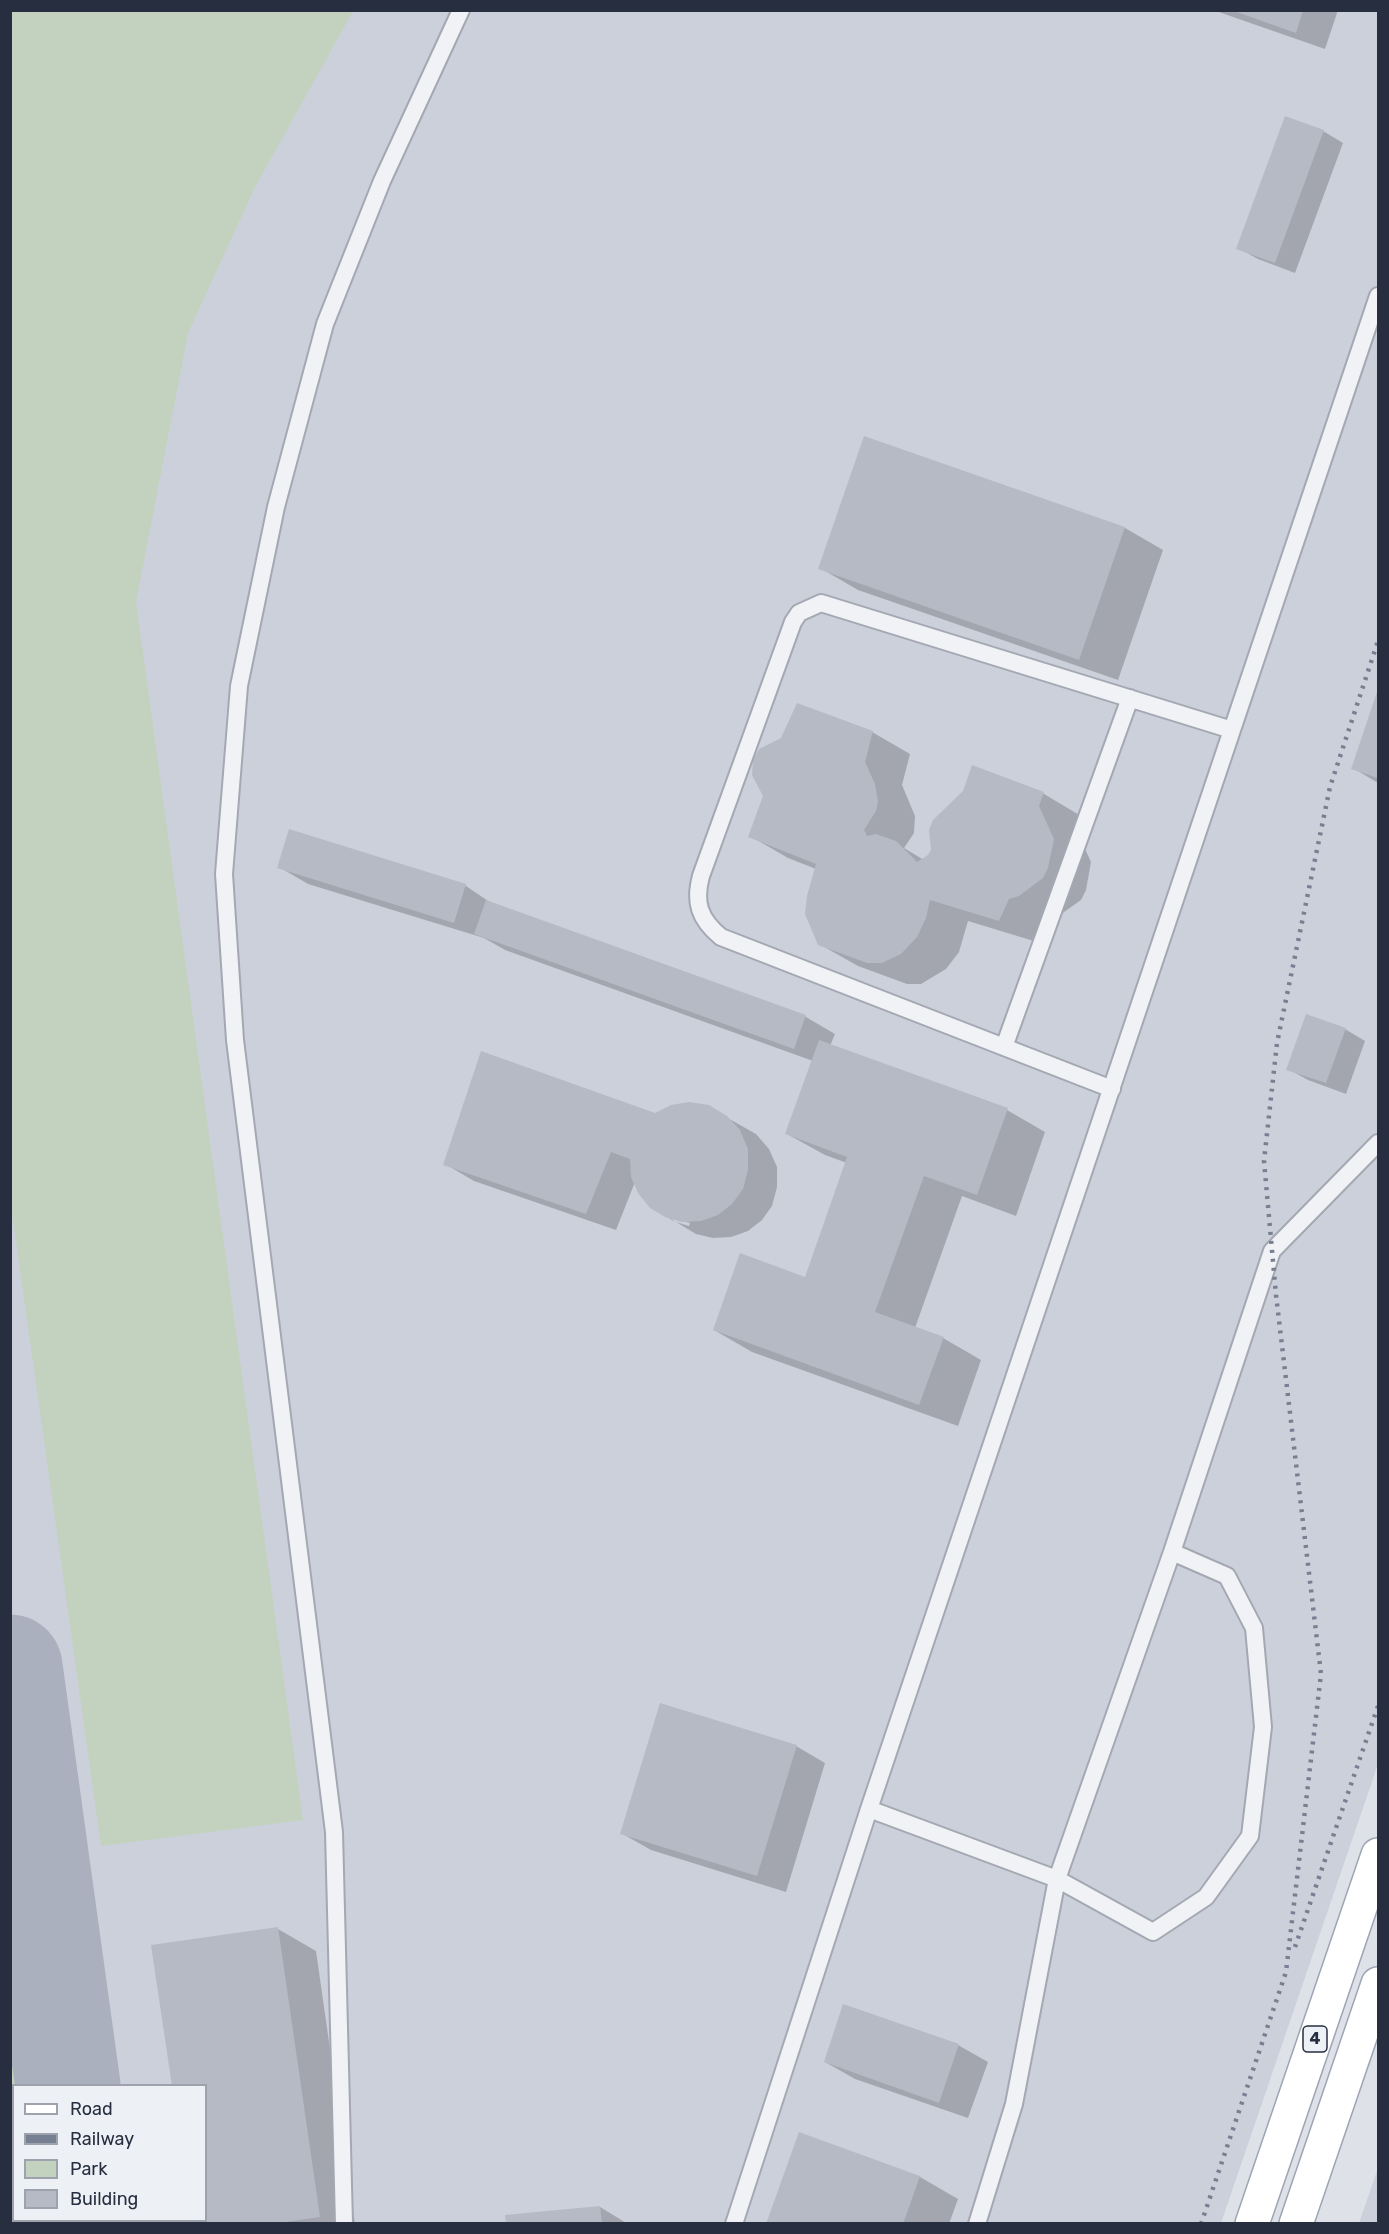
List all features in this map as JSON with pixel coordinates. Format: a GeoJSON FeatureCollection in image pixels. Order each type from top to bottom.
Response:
{"type":"FeatureCollection","features":[{"type":"Feature","properties":{"kind":"main road","name":"4"},"geometry":{"type":"LineString","coordinates":[[1252,2223],[1378,1855]]}},
{"type":"Feature","properties":{"kind":"main road","name":"4"},"geometry":{"type":"LineString","coordinates":[[1296,2223],[1378,1984]]}},
{"type":"Feature","properties":{"kind":"lane"},"geometry":{"type":"LineString","coordinates":[[344,2223],[334,1832],[236,1040],[224,874],[239,687],[276,507],[325,324],[382,181],[461,10]]}},
{"type":"Feature","properties":{"kind":"lane"},"geometry":{"type":"LineString","coordinates":[[734,2223],[869,1809],[1378,296]]}},
{"type":"Feature","properties":{"kind":"lane"},"geometry":{"type":"LineString","coordinates":[[1112,1089],[721,937],[710,928],[697,905],[696,893],[705,865],[793,622],[799,613],[821,603],[1232,729]]}},
{"type":"Feature","properties":{"kind":"lane"},"geometry":{"type":"LineString","coordinates":[[1004,1047],[1130,698]]}},
{"type":"Feature","properties":{"kind":"lane"},"geometry":{"type":"LineString","coordinates":[[977,2223],[1014,2104],[1058,1879],[1172,1552],[1272,1251],[1378,1143]]}},
{"type":"Feature","properties":{"kind":"lane"},"geometry":{"type":"LineString","coordinates":[[869,1809],[1058,1879],[1153,1932],[1206,1897],[1250,1836],[1263,1727],[1254,1628],[1227,1576],[1172,1552]]}},
{"type":"Feature","properties":{"kind":"shaded area"},"geometry":{"type":"Polygon","coordinates":[[[11,11],[1378,11],[1378,1764],[1221,2223],[11,2224],[11,11]]]}},
{"type":"Feature","properties":{"kind":"shaded area"},"geometry":{"type":"Polygon","coordinates":[[[1378,2168],[1378,2223],[1359,2223],[1378,2168]]]}},
{"type":"Feature","properties":{"kind":"green space"},"geometry":{"type":"Polygon","coordinates":[[[10,11],[353,11],[255,187],[188,333],[136,602],[303,1820],[101,1846],[10,1199],[10,11]]]}},
{"type":"Feature","properties":{"kind":"green space"},"geometry":{"type":"Polygon","coordinates":[[[11,2032],[18,2084],[12,2084],[12,2222],[39,2223],[11,2223],[11,2032]]]}},
{"type":"Feature","properties":{"kind":"building"},"geometry":{"type":"Polygon","coordinates":[[[1231,10],[1303,10],[1296,33],[1231,10]]]}},
{"type":"Feature","properties":{"kind":"building"},"geometry":{"type":"Polygon","coordinates":[[[1285,116],[1324,130],[1275,263],[1236,249],[1285,116]]]}},
{"type":"Feature","properties":{"kind":"building"},"geometry":{"type":"Polygon","coordinates":[[[864,436],[1125,527],[1079,660],[818,569],[864,436]]]}},
{"type":"Feature","properties":{"kind":"building"},"geometry":{"type":"Polygon","coordinates":[[[1378,689],[1378,778],[1351,769],[1378,689]]]}},
{"type":"Feature","properties":{"kind":"building"},"geometry":{"type":"Polygon","coordinates":[[[797,703],[873,731],[865,762],[875,784],[878,802],[876,811],[864,830],[867,836],[876,834],[896,841],[917,862],[928,855],[931,850],[929,830],[933,820],[963,791],[972,765],[1044,792],[1039,806],[1054,839],[1048,868],[1043,878],[1019,896],[1009,899],[999,921],[930,900],[926,918],[917,937],[901,954],[882,963],[867,963],[818,945],[805,914],[807,896],[816,864],[748,837],[763,796],[752,775],[753,760],[759,749],[781,738],[797,703]]]}},
{"type":"Feature","properties":{"kind":"building"},"geometry":{"type":"Polygon","coordinates":[[[289,829],[466,884],[454,923],[277,868],[289,829]]]}},
{"type":"Feature","properties":{"kind":"building"},"geometry":{"type":"Polygon","coordinates":[[[486,900],[806,1015],[794,1049],[474,934],[486,900]]]}},
{"type":"Feature","properties":{"kind":"building"},"geometry":{"type":"Polygon","coordinates":[[[1306,1014],[1346,1028],[1326,1083],[1286,1070],[1306,1014]]]}},
{"type":"Feature","properties":{"kind":"building"},"geometry":{"type":"Polygon","coordinates":[[[819,1040],[1008,1108],[977,1195],[924,1176],[875,1312],[944,1337],[919,1405],[713,1330],[740,1253],[805,1277],[847,1157],[785,1134],[819,1040]]]}},
{"type":"Feature","properties":{"kind":"building"},"geometry":{"type":"Polygon","coordinates":[[[481,1051],[655,1113],[671,1105],[689,1102],[709,1105],[727,1116],[740,1130],[748,1149],[748,1170],[743,1189],[732,1204],[718,1215],[701,1221],[682,1222],[665,1217],[650,1208],[638,1193],[631,1177],[630,1159],[611,1152],[586,1214],[443,1165],[481,1051]]]}},
{"type":"Feature","properties":{"kind":"building"},"geometry":{"type":"Polygon","coordinates":[[[660,1703],[797,1745],[757,1876],[620,1834],[660,1703]]]}},
{"type":"Feature","properties":{"kind":"building"},"geometry":{"type":"Polygon","coordinates":[[[278,1927],[320,2217],[271,2224],[191,2224],[191,2222],[207,2222],[207,2084],[172,2084],[151,1945],[278,1927]]]}},
{"type":"Feature","properties":{"kind":"building"},"geometry":{"type":"Polygon","coordinates":[[[843,2004],[959,2044],[939,2103],[824,2062],[843,2004]]]}},
{"type":"Feature","properties":{"kind":"building"},"geometry":{"type":"Polygon","coordinates":[[[799,2132],[920,2176],[903,2224],[766,2224],[799,2132]]]}},
{"type":"Feature","properties":{"kind":"building"},"geometry":{"type":"Polygon","coordinates":[[[600,2206],[602,2224],[506,2224],[505,2215],[600,2206]]]}},
{"type":"Feature","properties":{"kind":"taxiway"},"geometry":{"type":"LineString","coordinates":[[10,1667],[68,2084]]}},
{"type":"Feature","properties":{"kind":"railway"},"geometry":{"type":"LineString","coordinates":[[1201,2224],[1286,1972],[1321,1674],[1276,1295],[1264,1161],[1277,1043],[1330,787],[1378,641]]}},
{"type":"Feature","properties":{"kind":"railway"},"geometry":{"type":"LineString","coordinates":[[1295,1947],[1378,1706]]}}]}
